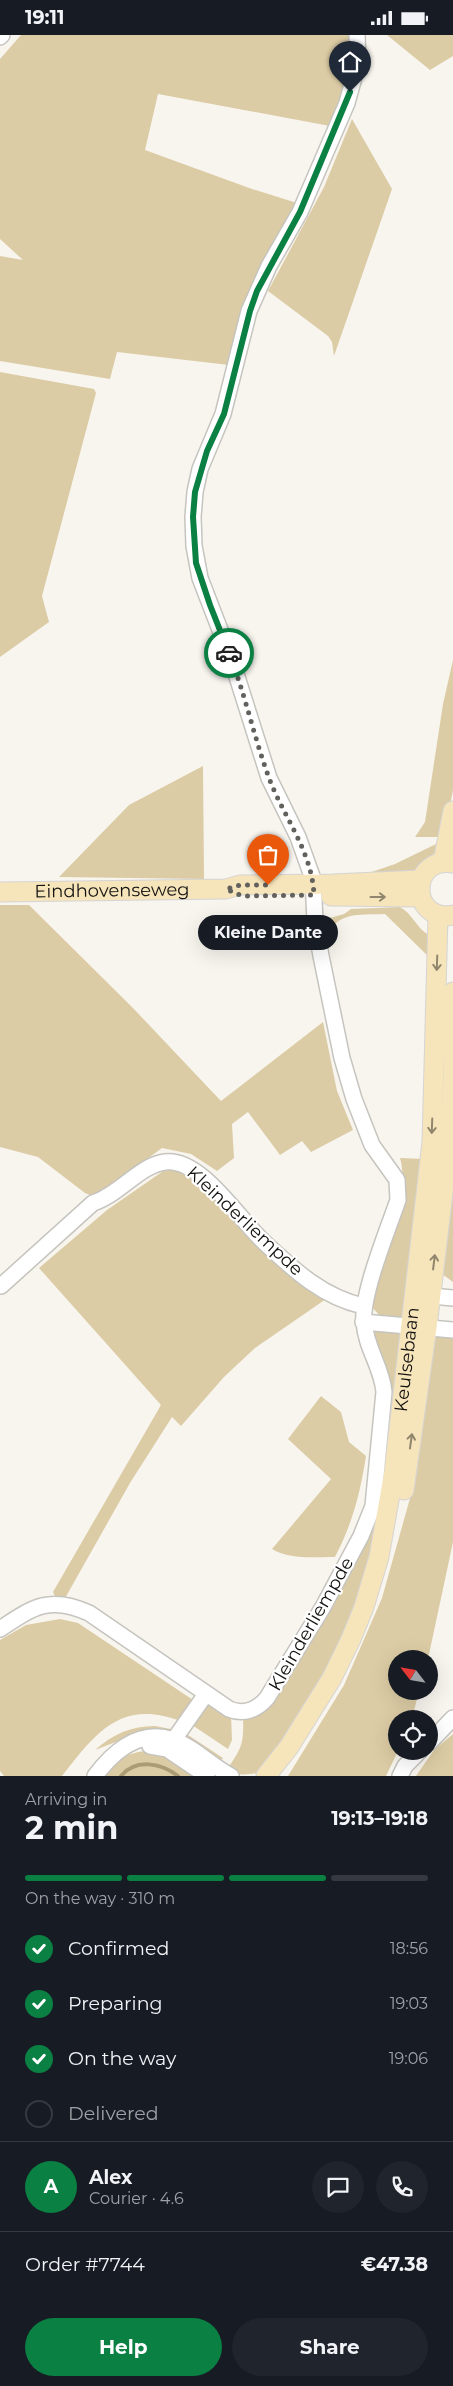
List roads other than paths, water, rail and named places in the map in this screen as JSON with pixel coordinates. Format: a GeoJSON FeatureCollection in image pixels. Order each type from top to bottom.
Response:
{"type":"FeatureCollection","features":[{"type":"Feature","properties":{"kind":"main road"},"geometry":{"type":"LineString","coordinates":[[445,915],[430,910],[420,888],[429,868],[448,862],[453,811]]}},
{"type":"Feature","properties":{"kind":"main road","name":"Eindhovenseweg"},"geometry":{"type":"LineString","coordinates":[[0,893],[226,889],[248,896],[313,890],[420,888]]}},
{"type":"Feature","properties":{"kind":"main road","name":"Keulsebaan"},"geometry":{"type":"LineString","coordinates":[[423,1295],[445,915]]}},
{"type":"Feature","properties":{"kind":"main road","name":"Keulsebaan"},"geometry":{"type":"LineString","coordinates":[[282,1776],[324,1713],[350,1667],[383,1584],[400,1515],[423,1295],[450,1135],[453,1080],[453,992]]}},
{"type":"Feature","properties":{"kind":"main road","name":"Keulsebaan"},"geometry":{"type":"LineString","coordinates":[[266,1776],[289,1747],[315,1707],[351,1639],[364,1607],[379,1557],[388,1513],[419,1326]]}},
{"type":"Feature","properties":{"kind":"street"},"geometry":{"type":"LineString","coordinates":[[357,35],[358,63],[347,103],[300,212],[265,275],[250,311],[224,414],[200,469],[195,492],[193,517],[194,546],[200,578],[232,661],[269,778],[307,857],[324,974],[351,1091],[372,1145],[397,1180],[399,1187],[398,1199],[363,1306],[364,1322],[453,1330]]}},
{"type":"Feature","properties":{"kind":"street","name":"Kleinderliempde"},"geometry":{"type":"LineString","coordinates":[[1,1286],[93,1203],[110,1195],[153,1165],[172,1161],[182,1162],[199,1173],[259,1238],[320,1289],[343,1302],[363,1306]]}},
{"type":"Feature","properties":{"kind":"street"},"geometry":{"type":"LineString","coordinates":[[423,1295],[453,1298]]}},
{"type":"Feature","properties":{"kind":"street","name":"Kleinderliempde"},"geometry":{"type":"LineString","coordinates":[[0,1629],[38,1606],[70,1604],[89,1613],[206,1694],[238,1713],[260,1705],[303,1642],[361,1536],[373,1505],[384,1393],[383,1377],[367,1345],[364,1322]]}},
{"type":"Feature","properties":{"kind":"street"},"geometry":{"type":"LineString","coordinates":[[170,1745],[206,1694]]}},
{"type":"Feature","properties":{"kind":"street"},"geometry":{"type":"LineString","coordinates":[[438,1734],[453,1718]]}},
{"type":"Feature","properties":{"kind":"street"},"geometry":{"type":"LineString","coordinates":[[170,1745],[207,1776]]}},
{"type":"Feature","properties":{"kind":"street"},"geometry":{"type":"LineString","coordinates":[[95,1776],[119,1749],[170,1745],[188,1747],[231,1776]]}},
{"type":"Feature","properties":{"kind":"street"},"geometry":{"type":"LineString","coordinates":[[400,1776],[405,1766],[411,1760]]}},
{"type":"Feature","properties":{"kind":"waterway"},"geometry":{"type":"LineString","coordinates":[[121,1776],[127,1770],[149,1764],[164,1768],[178,1776]]}},
{"type":"Feature","properties":{"kind":"place","name":"Kleine Dante"},"geometry":{"type":"Point","coordinates":[268,885]}}]}
